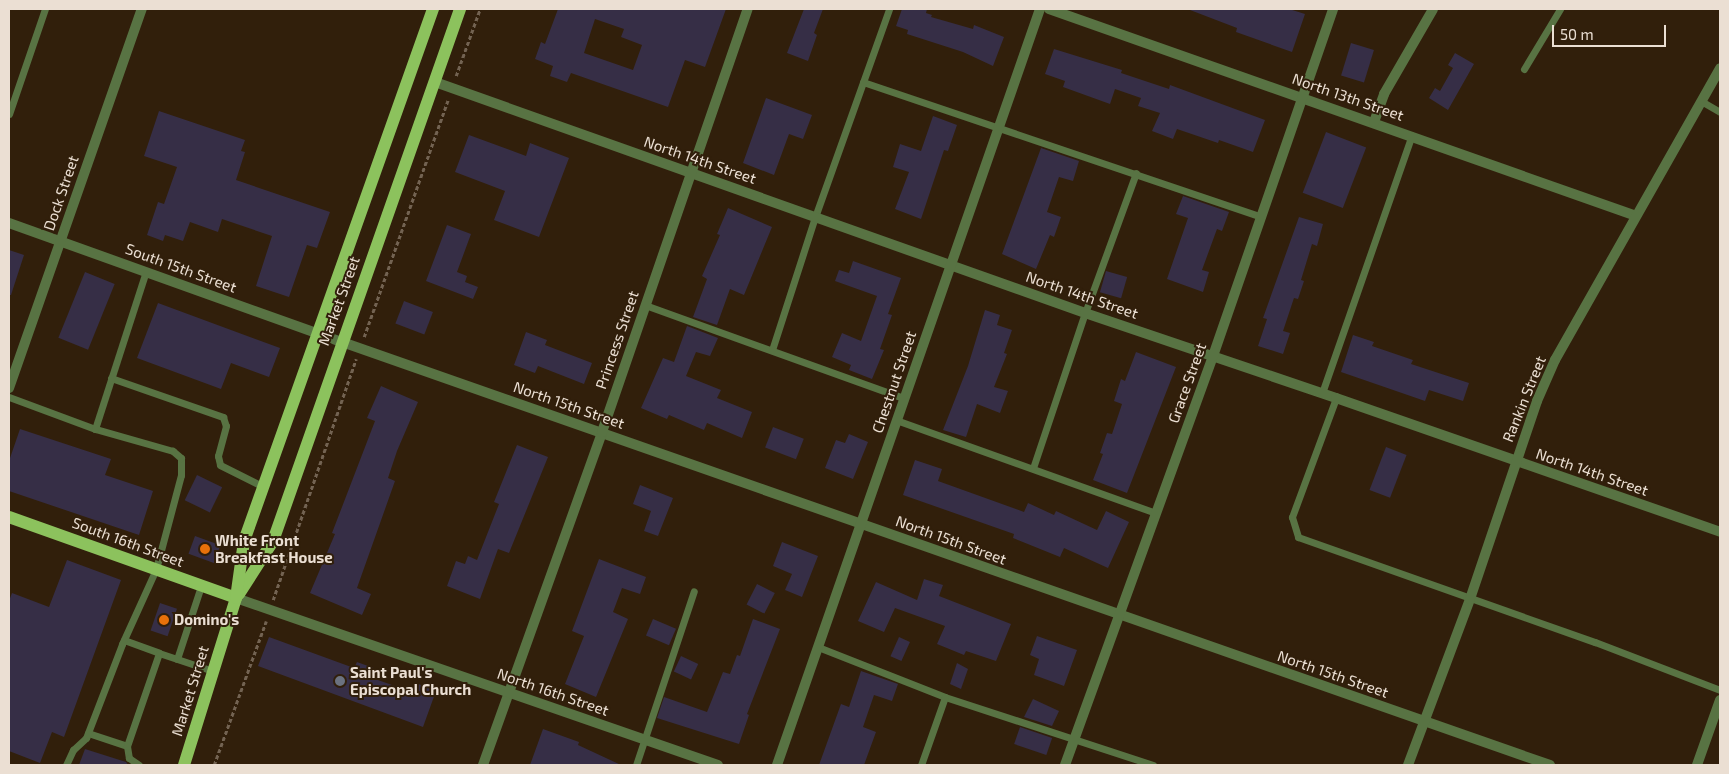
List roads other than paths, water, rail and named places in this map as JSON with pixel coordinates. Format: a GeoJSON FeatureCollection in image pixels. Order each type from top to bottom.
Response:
{"type":"FeatureCollection","features":[{"type":"Feature","properties":{"kind":"main road","name":"Market Street"},"geometry":{"type":"LineString","coordinates":[[184,765],[236,598],[244,541],[320,333],[433,9]]}},
{"type":"Feature","properties":{"kind":"main road","name":"Market Street"},"geometry":{"type":"LineString","coordinates":[[236,598],[273,540],[460,9]]}},
{"type":"Feature","properties":{"kind":"main road","name":"South 16th Street"},"geometry":{"type":"LineString","coordinates":[[9,517],[236,598]]}},
{"type":"Feature","properties":{"kind":"street","name":"Dock Street"},"geometry":{"type":"LineString","coordinates":[[9,388],[142,9]]}},
{"type":"Feature","properties":{"kind":"street","name":"Princess Street"},"geometry":{"type":"LineString","coordinates":[[483,765],[602,432],[748,9]]}},
{"type":"Feature","properties":{"kind":"street","name":"Chestnut Street"},"geometry":{"type":"LineString","coordinates":[[777,765],[1040,9]]}},
{"type":"Feature","properties":{"kind":"street","name":"North 13th Street"},"geometry":{"type":"LineString","coordinates":[[1049,9],[1374,122],[1636,216]]}},
{"type":"Feature","properties":{"kind":"street","name":"Grace Street"},"geometry":{"type":"LineString","coordinates":[[1065,765],[1213,356],[1333,9]]}},
{"type":"Feature","properties":{"kind":"street"},"geometry":{"type":"LineString","coordinates":[[1374,122],[1384,94],[1433,9]]}},
{"type":"Feature","properties":{"kind":"street","name":"Rankin Street"},"geometry":{"type":"LineString","coordinates":[[1408,765],[1470,599],[1515,462],[1555,360],[1720,68]]}},
{"type":"Feature","properties":{"kind":"street","name":"North 14th Street"},"geometry":{"type":"LineString","coordinates":[[435,82],[1085,313],[1322,393],[1515,462],[1720,532]]}},
{"type":"Feature","properties":{"kind":"street","name":"South 15th Street"},"geometry":{"type":"LineString","coordinates":[[9,222],[342,342]]}},
{"type":"Feature","properties":{"kind":"street","name":"North 15th Street"},"geometry":{"type":"LineString","coordinates":[[342,342],[1550,765]]}},
{"type":"Feature","properties":{"kind":"street","name":"North 16th Street"},"geometry":{"type":"LineString","coordinates":[[236,598],[718,765]]}},
{"type":"Feature","properties":{"kind":"street"},"geometry":{"type":"LineString","coordinates":[[1697,765],[1720,700]]}},
{"type":"Feature","properties":{"kind":"lane"},"geometry":{"type":"LineString","coordinates":[[9,114],[45,9]]}},
{"type":"Feature","properties":{"kind":"lane"},"geometry":{"type":"LineString","coordinates":[[772,350],[814,216],[890,9]]}},
{"type":"Feature","properties":{"kind":"lane"},"geometry":{"type":"LineString","coordinates":[[1524,68],[1560,9]]}},
{"type":"Feature","properties":{"kind":"lane"},"geometry":{"type":"LineString","coordinates":[[863,82],[998,126],[1261,217]]}},
{"type":"Feature","properties":{"kind":"lane"},"geometry":{"type":"LineString","coordinates":[[1701,101],[1720,112]]}},
{"type":"Feature","properties":{"kind":"lane"},"geometry":{"type":"LineString","coordinates":[[1322,393],[1412,136]]}},
{"type":"Feature","properties":{"kind":"lane"},"geometry":{"type":"LineString","coordinates":[[1033,468],[1085,313],[1136,173]]}},
{"type":"Feature","properties":{"kind":"lane"},"geometry":{"type":"LineString","coordinates":[[95,429],[146,271]]}},
{"type":"Feature","properties":{"kind":"lane"},"geometry":{"type":"LineString","coordinates":[[645,305],[904,398]]}},
{"type":"Feature","properties":{"kind":"lane"},"geometry":{"type":"LineString","coordinates":[[111,378],[223,417],[226,426],[218,456],[220,465],[264,487]]}},
{"type":"Feature","properties":{"kind":"lane"},"geometry":{"type":"LineString","coordinates":[[9,397],[95,429],[173,451],[180,458],[181,474],[156,570],[124,640],[86,738],[73,750],[66,765]]}},
{"type":"Feature","properties":{"kind":"lane"},"geometry":{"type":"LineString","coordinates":[[1336,398],[1292,517],[1298,537],[1595,642],[1720,690]]}},
{"type":"Feature","properties":{"kind":"lane"},"geometry":{"type":"LineString","coordinates":[[896,420],[1156,513]]}},
{"type":"Feature","properties":{"kind":"lane"},"geometry":{"type":"LineString","coordinates":[[177,659],[201,586]]}},
{"type":"Feature","properties":{"kind":"lane"},"geometry":{"type":"LineString","coordinates":[[636,765],[694,591]]}},
{"type":"Feature","properties":{"kind":"lane"},"geometry":{"type":"LineString","coordinates":[[124,640],[213,671]]}},
{"type":"Feature","properties":{"kind":"lane"},"geometry":{"type":"LineString","coordinates":[[818,647],[945,697],[1153,765]]}},
{"type":"Feature","properties":{"kind":"lane"},"geometry":{"type":"LineString","coordinates":[[139,765],[129,758],[127,746],[159,653]]}},
{"type":"Feature","properties":{"kind":"lane"},"geometry":{"type":"LineString","coordinates":[[921,765],[945,697]]}},
{"type":"Feature","properties":{"kind":"lane"},"geometry":{"type":"LineString","coordinates":[[88,733],[127,746]]}},
{"type":"Feature","properties":{"kind":"place","name":"White Front Breakfast House"},"geometry":{"type":"Point","coordinates":[205,549]}},
{"type":"Feature","properties":{"kind":"place","name":"Domino's"},"geometry":{"type":"Point","coordinates":[164,620]}},
{"type":"Feature","properties":{"kind":"place","name":"Saint Paul's Episcopal Church"},"geometry":{"type":"Point","coordinates":[340,681]}}]}
